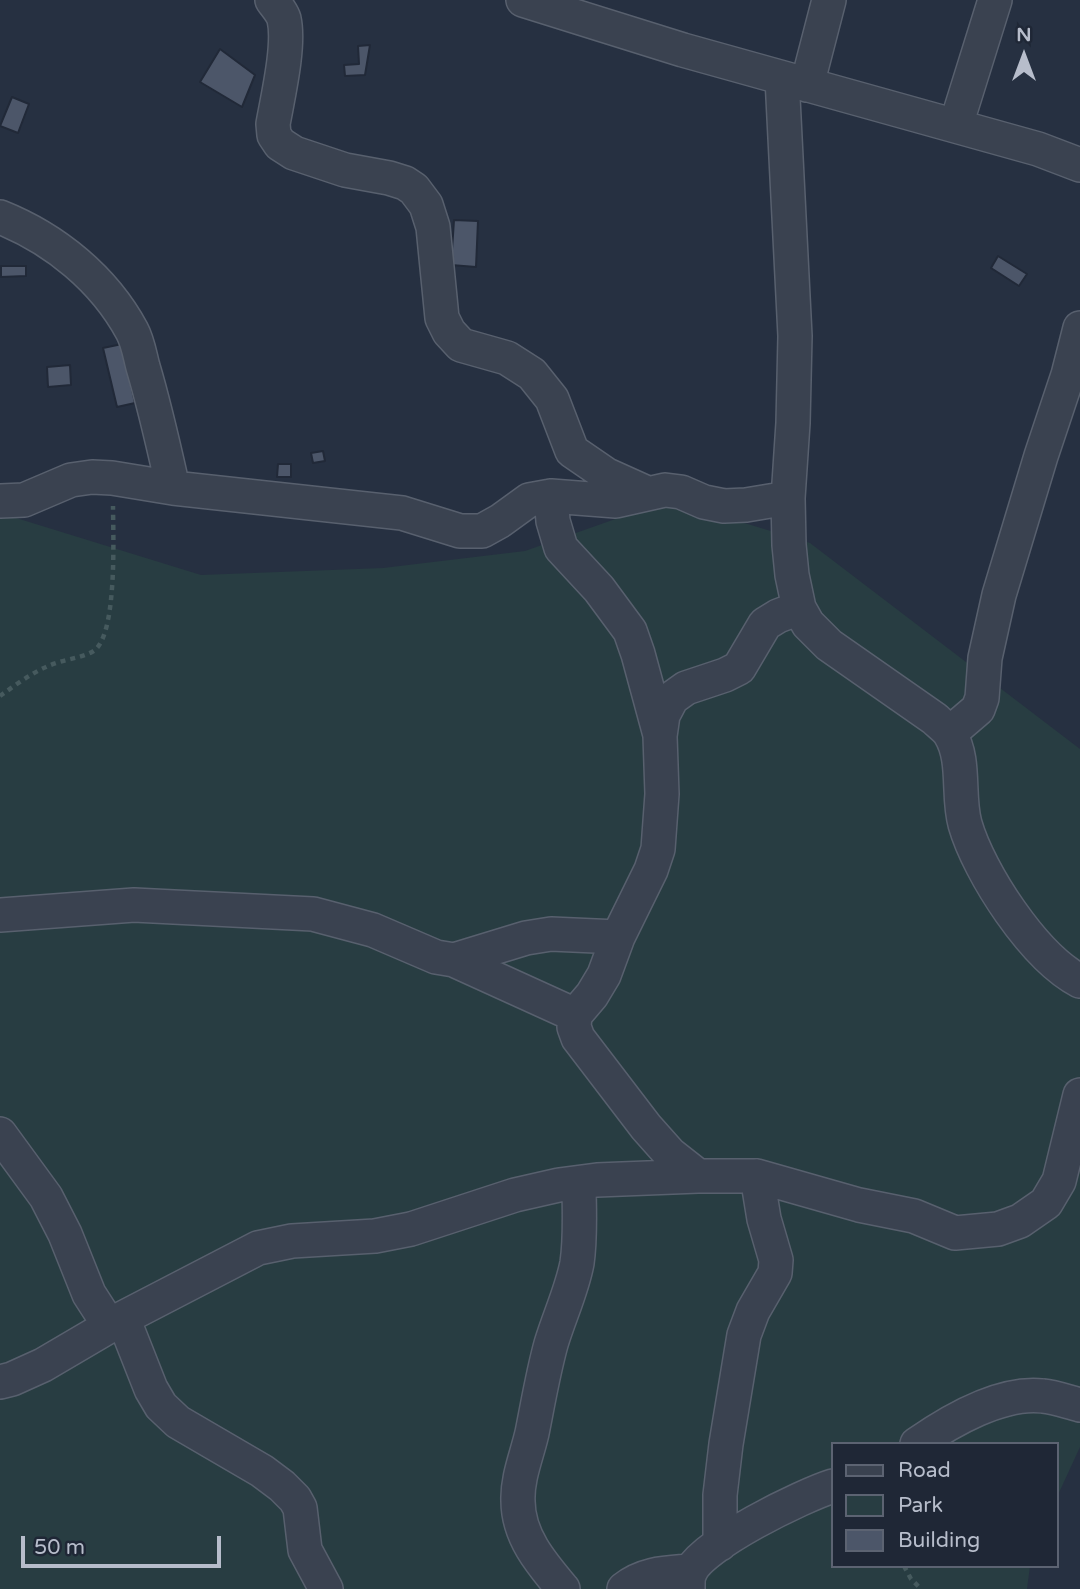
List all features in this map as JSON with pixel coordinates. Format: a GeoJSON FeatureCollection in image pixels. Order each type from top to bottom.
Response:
{"type":"FeatureCollection","features":[{"type":"Feature","properties":{"kind":"street"},"geometry":{"type":"LineString","coordinates":[[272,0],[284,16],[285,30],[284,57],[273,124],[274,135],[280,144],[345,170],[390,178],[414,189],[426,205],[433,227],[442,318],[449,332],[461,345],[507,358],[532,374],[552,399],[572,450],[607,475],[647,493]]}},
{"type":"Feature","properties":{"kind":"street"},"geometry":{"type":"LineString","coordinates":[[523,0],[592,10],[794,82],[956,125],[1038,149],[1080,165]]}},
{"type":"Feature","properties":{"kind":"street"},"geometry":{"type":"LineString","coordinates":[[829,0],[794,82],[795,335],[788,498],[792,575],[799,608],[808,624],[828,645],[935,719],[950,733],[956,747],[965,823],[986,874],[1027,934],[1048,958],[1080,981]]}},
{"type":"Feature","properties":{"kind":"street"},"geometry":{"type":"LineString","coordinates":[[956,125],[995,0]]}},
{"type":"Feature","properties":{"kind":"street"},"geometry":{"type":"LineString","coordinates":[[0,217],[65,253],[105,289],[133,333],[149,386],[173,488]]}},
{"type":"Feature","properties":{"kind":"street"},"geometry":{"type":"LineString","coordinates":[[950,733],[978,709],[982,698],[985,657],[999,595],[1068,375],[1080,328]]}},
{"type":"Feature","properties":{"kind":"street"},"geometry":{"type":"LineString","coordinates":[[0,501],[24,500],[71,480],[112,478],[173,488],[402,513],[460,531],[482,531],[529,500],[551,496],[616,501],[665,490],[681,492],[704,502],[724,506],[788,498]]}},
{"type":"Feature","properties":{"kind":"street"},"geometry":{"type":"LineString","coordinates":[[551,496],[553,521],[561,548],[599,589],[630,631],[660,736]]}},
{"type":"Feature","properties":{"kind":"street"},"geometry":{"type":"LineString","coordinates":[[698,1176],[670,1154],[646,1127],[578,1038],[574,1027],[575,1015],[592,996],[604,975],[618,937],[651,870],[658,849],[662,794],[660,736],[663,715],[672,698],[686,688],[739,668],[765,624],[799,608]]}},
{"type":"Feature","properties":{"kind":"street"},"geometry":{"type":"LineString","coordinates":[[0,915],[134,905],[313,914],[373,930],[436,957],[454,960],[575,1015]]}},
{"type":"Feature","properties":{"kind":"street"},"geometry":{"type":"LineString","coordinates":[[454,960],[526,937],[551,934],[618,937]]}},
{"type":"Feature","properties":{"kind":"street"},"geometry":{"type":"LineString","coordinates":[[0,1382],[12,1380],[43,1365],[116,1322],[258,1248],[292,1241],[375,1236],[411,1230],[515,1195],[559,1185],[698,1176],[757,1176],[859,1205],[914,1216],[955,1233],[998,1229],[1020,1221],[1046,1203],[1059,1181],[1080,1095]]}},
{"type":"Feature","properties":{"kind":"street"},"geometry":{"type":"LineString","coordinates":[[0,1134],[46,1197],[65,1234],[89,1294],[116,1322],[161,1406],[178,1422],[262,1471],[295,1499],[300,1508],[305,1550],[326,1589]]}},
{"type":"Feature","properties":{"kind":"street"},"geometry":{"type":"LineString","coordinates":[[720,1544],[720,1495],[744,1335],[753,1311],[775,1273],[776,1260],[764,1219],[757,1176]]}},
{"type":"Feature","properties":{"kind":"street"},"geometry":{"type":"LineString","coordinates":[[563,1589],[542,1566],[530,1545],[518,1501],[521,1475],[542,1380],[577,1264],[580,1234],[579,1183]]}},
{"type":"Feature","properties":{"kind":"street"},"geometry":{"type":"LineString","coordinates":[[920,1442],[957,1419],[1016,1396],[1043,1396],[1080,1405]]}},
{"type":"Feature","properties":{"kind":"street"},"geometry":{"type":"LineString","coordinates":[[624,1589],[657,1573],[689,1580],[720,1544],[792,1502],[832,1486]]}},
{"type":"Feature","properties":{"kind":"path"},"geometry":{"type":"LineString","coordinates":[[0,696],[46,667],[94,652],[102,644],[109,620],[113,574],[112,478]]}},
{"type":"Feature","properties":{"kind":"path"},"geometry":{"type":"LineString","coordinates":[[905,1568],[921,1589]]}},
{"type":"Feature","properties":{"kind":"green space"},"geometry":{"type":"Polygon","coordinates":[[[669,500],[810,543],[1080,749],[1080,1447],[1059,1493],[1059,1442],[832,1442],[832,1568],[1030,1568],[1027,1589],[0,1589],[0,513],[201,575],[383,568],[525,551],[669,500]]]}},
{"type":"Feature","properties":{"kind":"building"},"geometry":{"type":"Polygon","coordinates":[[[370,45],[365,75],[345,76],[344,65],[359,64],[358,46],[370,45]]]}},
{"type":"Feature","properties":{"kind":"building"},"geometry":{"type":"Polygon","coordinates":[[[220,49],[255,75],[242,107],[200,82],[220,49]]]}},
{"type":"Feature","properties":{"kind":"building"},"geometry":{"type":"Polygon","coordinates":[[[12,97],[29,104],[18,133],[0,126],[12,97]]]}},
{"type":"Feature","properties":{"kind":"building"},"geometry":{"type":"Polygon","coordinates":[[[454,220],[478,221],[476,267],[451,265],[454,220]]]}},
{"type":"Feature","properties":{"kind":"building"},"geometry":{"type":"Polygon","coordinates":[[[998,256],[1027,274],[1019,286],[991,268],[998,256]]]}},
{"type":"Feature","properties":{"kind":"building"},"geometry":{"type":"Polygon","coordinates":[[[1,266],[26,266],[26,276],[1,277],[1,266]]]}},
{"type":"Feature","properties":{"kind":"building"},"geometry":{"type":"Polygon","coordinates":[[[122,344],[135,403],[117,407],[103,348],[122,344]]]}},
{"type":"Feature","properties":{"kind":"building"},"geometry":{"type":"Polygon","coordinates":[[[70,365],[71,385],[48,387],[47,367],[70,365]]]}},
{"type":"Feature","properties":{"kind":"building"},"geometry":{"type":"Polygon","coordinates":[[[323,451],[325,461],[313,463],[311,453],[323,451]]]}},
{"type":"Feature","properties":{"kind":"building"},"geometry":{"type":"Polygon","coordinates":[[[278,464],[291,464],[291,477],[277,477],[278,464]]]}}]}
